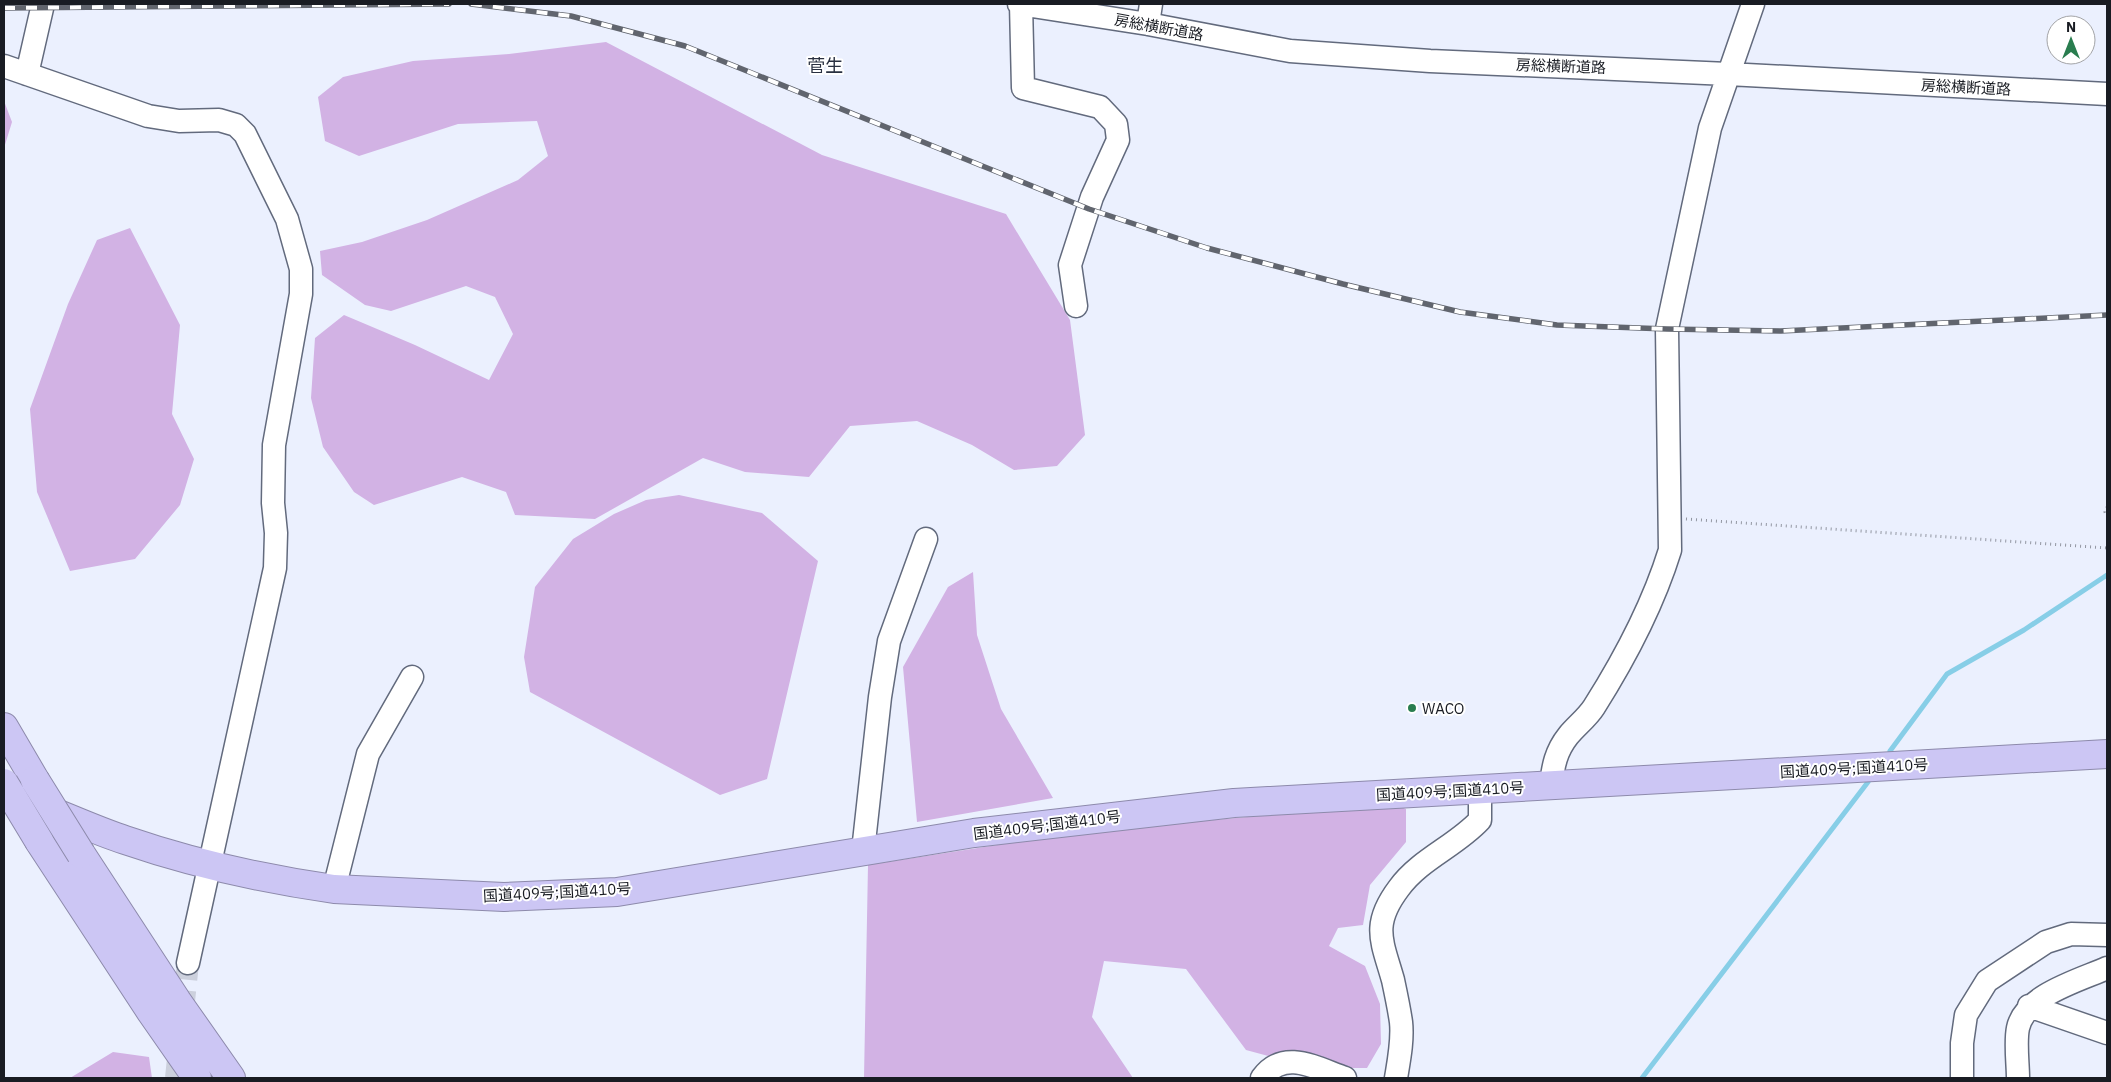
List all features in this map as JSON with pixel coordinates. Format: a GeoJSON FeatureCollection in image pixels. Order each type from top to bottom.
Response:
{"type":"FeatureCollection","features":[{"type":"Feature","properties":{"kind":"highway"},"geometry":{"type":"LineString","coordinates":[[4,727],[81,854],[177,1001],[231,1078]]}},
{"type":"Feature","properties":{"kind":"highway","name":"国道409号;国道410号"},"geometry":{"type":"LineString","coordinates":[[4,792],[125,840],[209,864],[334,889],[504,897],[617,892],[974,833],[1234,803],[2107,754]]}},
{"type":"Feature","properties":{"kind":"highway"},"geometry":{"type":"LineString","coordinates":[[4,783],[39,841],[151,1012],[197,1078]]}},
{"type":"Feature","properties":{"kind":"street"},"geometry":{"type":"LineString","coordinates":[[27,74],[43,4]]}},
{"type":"Feature","properties":{"kind":"street"},"geometry":{"type":"LineString","coordinates":[[1020,4],[1023,88],[1100,107],[1116,124],[1118,140],[1092,198],[1070,265],[1076,306]]}},
{"type":"Feature","properties":{"kind":"street","name":"房総横断道路"},"geometry":{"type":"LineString","coordinates":[[1020,4],[1150,14],[1290,51],[1430,61],[1728,74],[2107,94]]}},
{"type":"Feature","properties":{"kind":"street"},"geometry":{"type":"LineString","coordinates":[[1551,785],[1558,750],[1568,735],[1593,709],[1632,641],[1660,584],[1670,550],[1667,329],[1710,128],[1753,4]]}},
{"type":"Feature","properties":{"kind":"street"},"geometry":{"type":"LineString","coordinates":[[4,66],[148,116],[179,121],[219,120],[236,125],[245,134],[287,219],[301,269],[301,294],[274,444],[275,568],[188,963]]}},
{"type":"Feature","properties":{"kind":"street"},"geometry":{"type":"LineString","coordinates":[[863,851],[880,697],[889,641],[926,539]]}},
{"type":"Feature","properties":{"kind":"street"},"geometry":{"type":"LineString","coordinates":[[334,889],[368,754],[412,677]]}},
{"type":"Feature","properties":{"kind":"street"},"geometry":{"type":"LineString","coordinates":[[1396,1078],[1401,1024],[1393,981],[1382,945],[1380,928],[1385,908],[1399,887],[1415,871],[1470,831],[1480,820],[1480,789]]}},
{"type":"Feature","properties":{"kind":"street"},"geometry":{"type":"LineString","coordinates":[[1962,1078],[1962,1043],[1966,1016],[1987,981],[2046,942],[2071,934],[2107,935]]}},
{"type":"Feature","properties":{"kind":"street"},"geometry":{"type":"LineString","coordinates":[[2018,1078],[2018,1028],[2029,1006],[2051,992],[2107,968]]}},
{"type":"Feature","properties":{"kind":"street"},"geometry":{"type":"LineString","coordinates":[[2029,1006],[2107,1033]]}},
{"type":"Feature","properties":{"kind":"street"},"geometry":{"type":"LineString","coordinates":[[1262,1078],[1269,1069],[1282,1062],[1297,1062],[1344,1078]]}},
{"type":"Feature","properties":{"kind":"path"},"geometry":{"type":"LineString","coordinates":[[2107,507],[2105,512],[2107,516]]}},
{"type":"Feature","properties":{"kind":"path"},"geometry":{"type":"LineString","coordinates":[[1670,518],[2107,548]]}},
{"type":"Feature","properties":{"kind":"shaded area"},"geometry":{"type":"Polygon","coordinates":[[[606,42],[822,155],[1006,214],[1070,320],[1085,435],[1057,466],[1014,470],[972,445],[917,421],[850,426],[809,477],[745,472],[703,458],[595,519],[515,515],[506,492],[462,477],[374,505],[354,492],[323,447],[311,398],[315,338],[344,315],[415,345],[489,380],[513,334],[495,297],[466,286],[391,311],[365,305],[322,275],[320,251],[362,242],[427,220],[518,180],[548,156],[537,121],[458,124],[359,156],[325,141],[318,97],[343,77],[413,61],[509,54],[606,42]]]}},
{"type":"Feature","properties":{"kind":"shaded area"},"geometry":{"type":"Polygon","coordinates":[[[4,101],[12,122],[4,148],[4,101]]]}},
{"type":"Feature","properties":{"kind":"shaded area"},"geometry":{"type":"Polygon","coordinates":[[[130,228],[180,325],[172,414],[194,459],[180,505],[135,559],[70,571],[37,492],[30,409],[68,304],[97,240],[130,228]]]}},
{"type":"Feature","properties":{"kind":"shaded area"},"geometry":{"type":"Polygon","coordinates":[[[679,495],[762,513],[818,561],[767,779],[720,795],[530,692],[524,657],[535,587],[573,539],[614,514],[646,500],[679,495]]]}},
{"type":"Feature","properties":{"kind":"shaded area"},"geometry":{"type":"Polygon","coordinates":[[[973,572],[977,635],[1001,709],[1053,798],[917,822],[903,667],[948,587],[973,572]]]}},
{"type":"Feature","properties":{"kind":"shaded area"},"geometry":{"type":"Polygon","coordinates":[[[1393,804],[1406,809],[1406,842],[1370,885],[1363,925],[1338,928],[1329,946],[1365,966],[1380,1004],[1381,1044],[1367,1068],[1339,1068],[1332,1073],[1246,1050],[1186,969],[1104,961],[1092,1017],[1133,1078],[864,1078],[868,865],[1080,832],[1393,804]]]}},
{"type":"Feature","properties":{"kind":"shaded area"},"geometry":{"type":"Polygon","coordinates":[[[113,1052],[149,1057],[152,1078],[70,1078],[113,1052]]]}},
{"type":"Feature","properties":{"kind":"waterway"},"geometry":{"type":"LineString","coordinates":[[1890,751],[1947,674],[2024,630],[2107,575]]}},
{"type":"Feature","properties":{"kind":"waterway"},"geometry":{"type":"LineString","coordinates":[[1642,1078],[1868,782]]}},
{"type":"Feature","properties":{"kind":"tunnel"},"geometry":{"type":"LineString","coordinates":[[176,1078],[188,963]]}},
{"type":"Feature","properties":{"kind":"railway"},"geometry":{"type":"LineString","coordinates":[[4,8],[449,4]]}},
{"type":"Feature","properties":{"kind":"railway"},"geometry":{"type":"LineString","coordinates":[[471,4],[571,16],[685,46],[1089,209],[1207,248],[1343,284],[1460,312],[1557,325],[1781,331],[2107,315]]}},
{"type":"Feature","properties":{"kind":"place","name":"WACO"},"geometry":{"type":"Point","coordinates":[1412,708]}},
{"type":"Feature","properties":{"kind":"district","name":"菅生"},"geometry":{"type":"Point","coordinates":[825,65]}}]}
